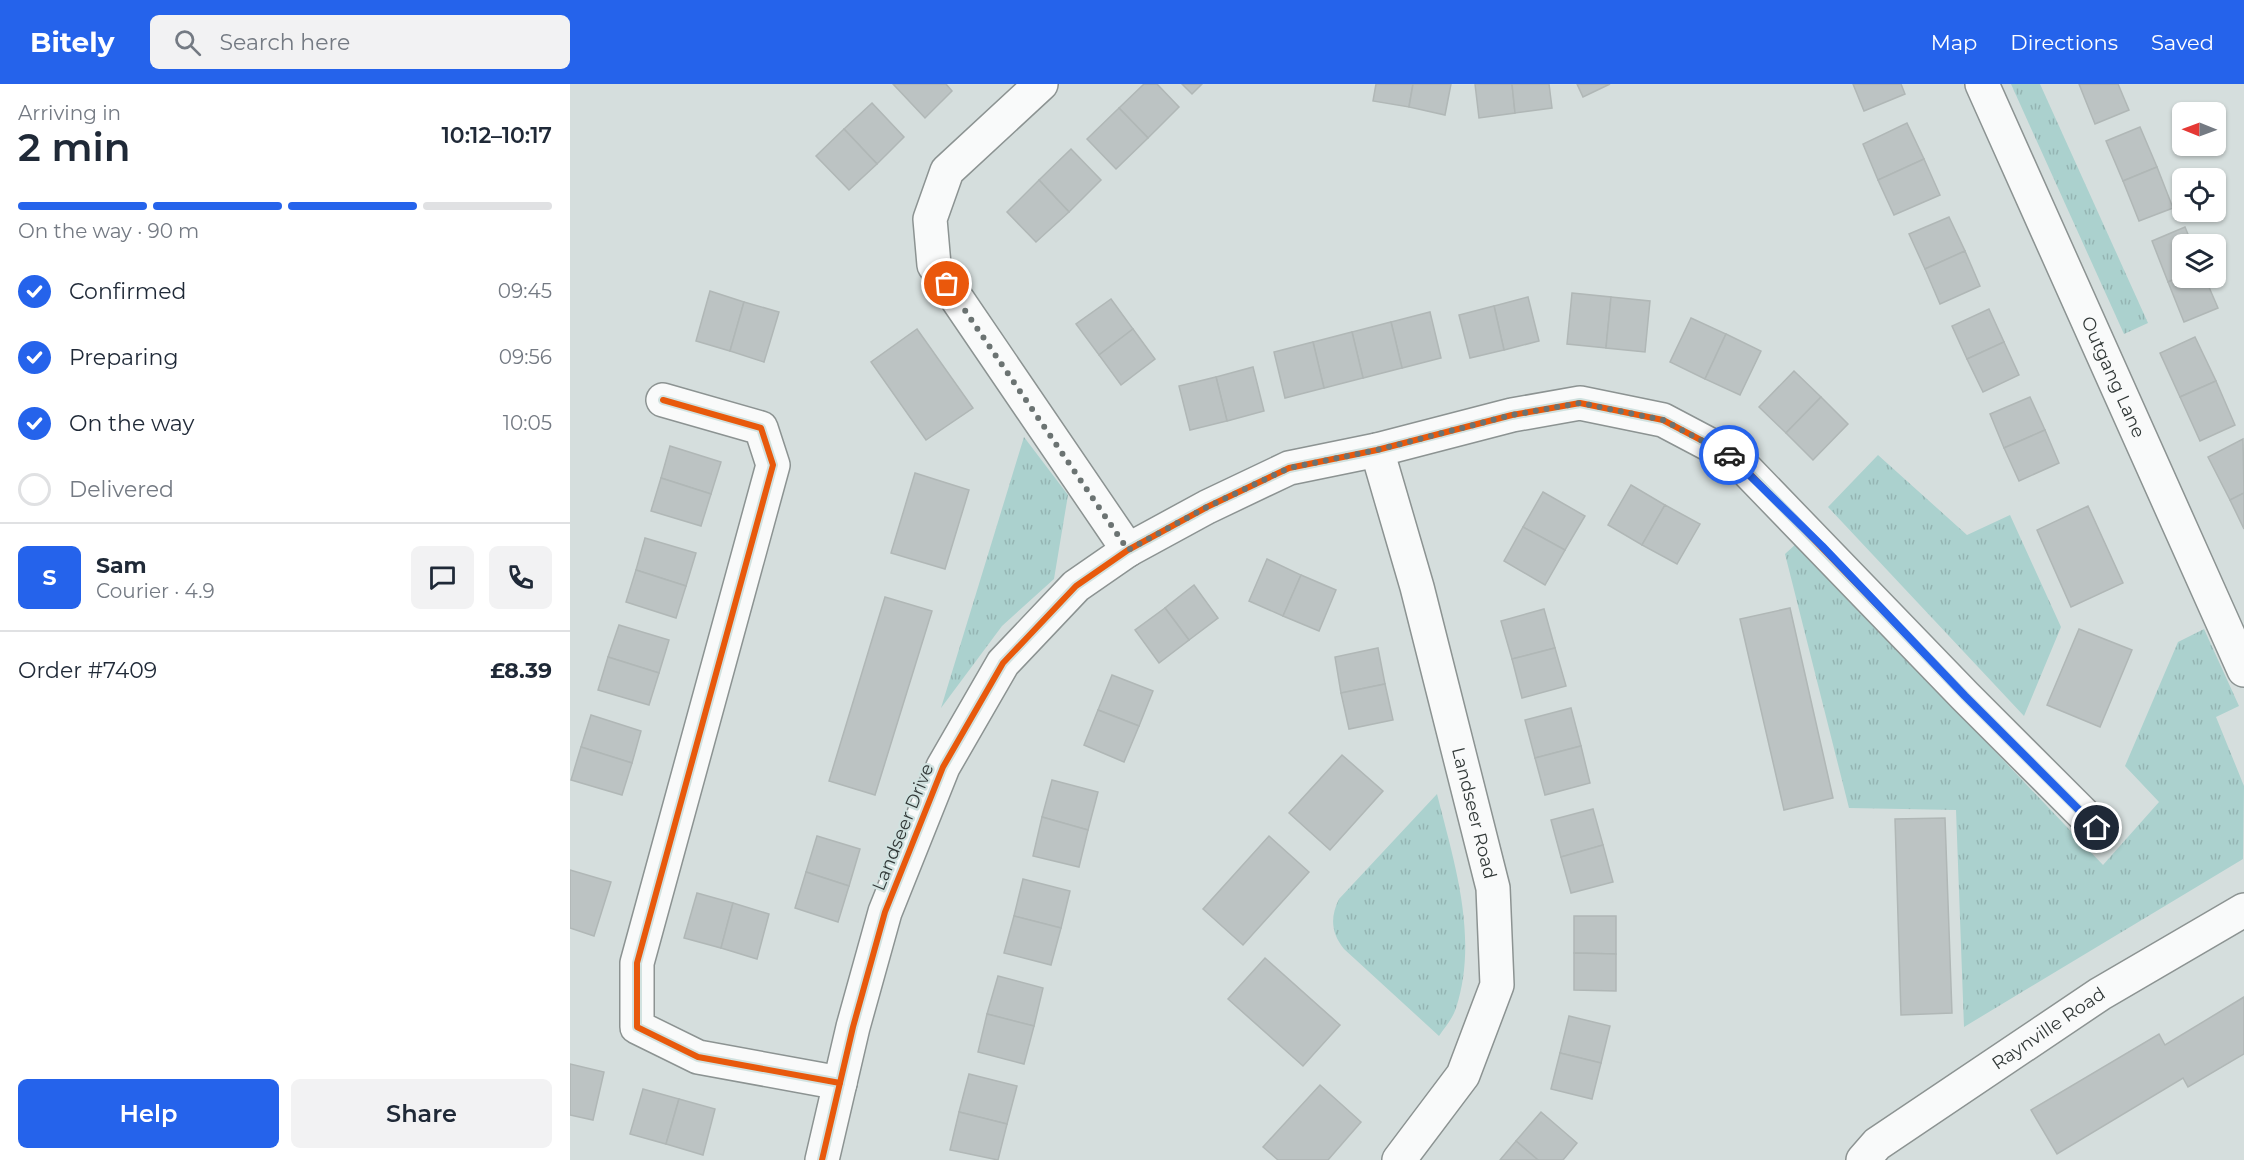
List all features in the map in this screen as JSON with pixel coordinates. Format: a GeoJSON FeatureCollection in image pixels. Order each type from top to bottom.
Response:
{"type":"FeatureCollection","features":[{"type":"Feature","properties":{"kind":"street"},"geometry":{"type":"LineString","coordinates":[[1041,84],[947,171],[930,219],[934,265],[1128,550]]}},
{"type":"Feature","properties":{"kind":"street","name":"Outgang Lane"},"geometry":{"type":"LineString","coordinates":[[1982,84],[2244,670]]}},
{"type":"Feature","properties":{"kind":"street"},"geometry":{"type":"LineString","coordinates":[[663,400],[761,428],[773,465],[637,963],[638,1027],[698,1057],[840,1083]]}},
{"type":"Feature","properties":{"kind":"street","name":"Landseer Drive"},"geometry":{"type":"LineString","coordinates":[[822,1160],[885,912],[943,767],[1003,663],[1076,586],[1128,550],[1207,507],[1289,468],[1377,450],[1512,415],[1580,403],[1663,420],[1735,458],[1965,696],[2097,828]]}},
{"type":"Feature","properties":{"kind":"street","name":"Landseer Road"},"geometry":{"type":"LineString","coordinates":[[1377,450],[1417,587],[1493,888],[1497,985],[1463,1075],[1399,1160]]}},
{"type":"Feature","properties":{"kind":"street","name":"Raynville Road"},"geometry":{"type":"LineString","coordinates":[[1863,1160],[1877,1144],[2100,994],[2244,910]]}},
{"type":"Feature","properties":{"kind":"green space"},"geometry":{"type":"Polygon","coordinates":[[[2011,84],[2040,84],[2148,323],[2124,334],[2011,84]]]}},
{"type":"Feature","properties":{"kind":"green space"},"geometry":{"type":"Polygon","coordinates":[[[1024,437],[1068,495],[1054,579],[1002,626],[941,708],[1024,437]]]}},
{"type":"Feature","properties":{"kind":"green space"},"geometry":{"type":"Polygon","coordinates":[[[1878,455],[1967,535],[2010,515],[2061,627],[2024,716],[1828,507],[1878,455]]]}},
{"type":"Feature","properties":{"kind":"green space"},"geometry":{"type":"Polygon","coordinates":[[[1797,543],[2103,865],[2159,802],[2125,766],[2178,642],[2204,629],[2239,706],[2216,717],[2244,786],[2243,859],[1964,1027],[1956,810],[1849,808],[1785,554],[1797,543]]]}},
{"type":"Feature","properties":{"kind":"green space"},"geometry":{"type":"Polygon","coordinates":[[[1437,794],[1457,873],[1465,927],[1462,981],[1456,1008],[1439,1036],[1344,949],[1336,937],[1333,925],[1334,912],[1339,899],[1437,794]]]}},
{"type":"Feature","properties":{"kind":"building"},"geometry":{"type":"Polygon","coordinates":[[[893,84],[946,84],[952,91],[925,118],[893,84]]]}},
{"type":"Feature","properties":{"kind":"building"},"geometry":{"type":"Polygon","coordinates":[[[1144,84],[1157,84],[1179,107],[1148,138],[1119,108],[1144,84]]]}},
{"type":"Feature","properties":{"kind":"building"},"geometry":{"type":"Polygon","coordinates":[[[1182,84],[1202,84],[1192,94],[1182,84]]]}},
{"type":"Feature","properties":{"kind":"building"},"geometry":{"type":"Polygon","coordinates":[[[1376,84],[1413,84],[1409,107],[1373,101],[1376,84]]]}},
{"type":"Feature","properties":{"kind":"building"},"geometry":{"type":"Polygon","coordinates":[[[1413,84],[1451,84],[1445,115],[1409,107],[1413,84]]]}},
{"type":"Feature","properties":{"kind":"building"},"geometry":{"type":"Polygon","coordinates":[[[1475,84],[1512,84],[1515,113],[1479,118],[1475,84]]]}},
{"type":"Feature","properties":{"kind":"building"},"geometry":{"type":"Polygon","coordinates":[[[1512,84],[1549,84],[1552,108],[1515,113],[1512,84]]]}},
{"type":"Feature","properties":{"kind":"building"},"geometry":{"type":"Polygon","coordinates":[[[1577,84],[1610,84],[1583,97],[1577,84]]]}},
{"type":"Feature","properties":{"kind":"building"},"geometry":{"type":"Polygon","coordinates":[[[1853,84],[1901,84],[1905,94],[1864,111],[1853,84]]]}},
{"type":"Feature","properties":{"kind":"building"},"geometry":{"type":"Polygon","coordinates":[[[2079,84],[2118,84],[2129,110],[2095,124],[2079,84]]]}},
{"type":"Feature","properties":{"kind":"building"},"geometry":{"type":"Polygon","coordinates":[[[872,103],[904,137],[877,164],[844,129],[872,103]]]}},
{"type":"Feature","properties":{"kind":"building"},"geometry":{"type":"Polygon","coordinates":[[[1119,108],[1148,138],[1116,169],[1087,139],[1119,108]]]}},
{"type":"Feature","properties":{"kind":"building"},"geometry":{"type":"Polygon","coordinates":[[[1907,123],[1924,159],[1878,180],[1863,144],[1907,123]]]}},
{"type":"Feature","properties":{"kind":"building"},"geometry":{"type":"Polygon","coordinates":[[[2140,127],[2157,167],[2123,181],[2106,141],[2140,127]]]}},
{"type":"Feature","properties":{"kind":"building"},"geometry":{"type":"Polygon","coordinates":[[[844,129],[877,164],[849,190],[816,156],[844,129]]]}},
{"type":"Feature","properties":{"kind":"building"},"geometry":{"type":"Polygon","coordinates":[[[1071,149],[1101,180],[1069,212],[1039,180],[1071,149]]]}},
{"type":"Feature","properties":{"kind":"building"},"geometry":{"type":"Polygon","coordinates":[[[1924,159],[1940,195],[1894,215],[1878,180],[1924,159]]]}},
{"type":"Feature","properties":{"kind":"building"},"geometry":{"type":"Polygon","coordinates":[[[2157,167],[2172,208],[2139,221],[2123,181],[2157,167]]]}},
{"type":"Feature","properties":{"kind":"building"},"geometry":{"type":"Polygon","coordinates":[[[1039,180],[1069,212],[1036,242],[1007,212],[1039,180]]]}},
{"type":"Feature","properties":{"kind":"building"},"geometry":{"type":"Polygon","coordinates":[[[1949,217],[1965,251],[1925,269],[1909,234],[1949,217]]]}},
{"type":"Feature","properties":{"kind":"building"},"geometry":{"type":"Polygon","coordinates":[[[2185,227],[2188,234],[2172,234],[2172,280],[2168,282],[2152,241],[2185,227]]]}},
{"type":"Feature","properties":{"kind":"building"},"geometry":{"type":"Polygon","coordinates":[[[1965,251],[1980,286],[1940,304],[1925,269],[1965,251]]]}},
{"type":"Feature","properties":{"kind":"building"},"geometry":{"type":"Polygon","coordinates":[[[2172,280],[2172,288],[2209,288],[2218,308],[2184,322],[2168,282],[2172,280]]]}},
{"type":"Feature","properties":{"kind":"building"},"geometry":{"type":"Polygon","coordinates":[[[710,291],[744,302],[730,351],[696,341],[710,291]]]}},
{"type":"Feature","properties":{"kind":"building"},"geometry":{"type":"Polygon","coordinates":[[[1572,293],[1611,297],[1606,348],[1567,344],[1572,293]]]}},
{"type":"Feature","properties":{"kind":"building"},"geometry":{"type":"Polygon","coordinates":[[[1528,297],[1539,341],[1504,350],[1494,306],[1528,297]]]}},
{"type":"Feature","properties":{"kind":"building"},"geometry":{"type":"Polygon","coordinates":[[[1611,297],[1650,301],[1645,352],[1606,348],[1611,297]]]}},
{"type":"Feature","properties":{"kind":"building"},"geometry":{"type":"Polygon","coordinates":[[[1111,299],[1133,329],[1099,355],[1076,324],[1111,299]]]}},
{"type":"Feature","properties":{"kind":"building"},"geometry":{"type":"Polygon","coordinates":[[[744,302],[779,312],[764,362],[730,351],[744,302]]]}},
{"type":"Feature","properties":{"kind":"building"},"geometry":{"type":"Polygon","coordinates":[[[1494,306],[1504,350],[1470,358],[1459,315],[1494,306]]]}},
{"type":"Feature","properties":{"kind":"building"},"geometry":{"type":"Polygon","coordinates":[[[1989,309],[2004,342],[1967,359],[1952,326],[1989,309]]]}},
{"type":"Feature","properties":{"kind":"building"},"geometry":{"type":"Polygon","coordinates":[[[1430,312],[1441,358],[1402,368],[1391,322],[1430,312]]]}},
{"type":"Feature","properties":{"kind":"building"},"geometry":{"type":"Polygon","coordinates":[[[1691,318],[1726,334],[1705,379],[1670,362],[1691,318]]]}},
{"type":"Feature","properties":{"kind":"building"},"geometry":{"type":"Polygon","coordinates":[[[1391,322],[1402,368],[1363,378],[1352,332],[1391,322]]]}},
{"type":"Feature","properties":{"kind":"building"},"geometry":{"type":"Polygon","coordinates":[[[917,329],[973,408],[926,440],[871,362],[917,329]]]}},
{"type":"Feature","properties":{"kind":"building"},"geometry":{"type":"Polygon","coordinates":[[[1133,329],[1155,359],[1121,385],[1099,355],[1133,329]]]}},
{"type":"Feature","properties":{"kind":"building"},"geometry":{"type":"Polygon","coordinates":[[[1352,332],[1363,378],[1324,388],[1313,342],[1352,332]]]}},
{"type":"Feature","properties":{"kind":"building"},"geometry":{"type":"Polygon","coordinates":[[[1726,334],[1761,351],[1740,395],[1705,379],[1726,334]]]}},
{"type":"Feature","properties":{"kind":"building"},"geometry":{"type":"Polygon","coordinates":[[[2195,337],[2216,381],[2180,397],[2160,353],[2195,337]]]}},
{"type":"Feature","properties":{"kind":"building"},"geometry":{"type":"Polygon","coordinates":[[[1313,342],[1324,388],[1285,398],[1274,352],[1313,342]]]}},
{"type":"Feature","properties":{"kind":"building"},"geometry":{"type":"Polygon","coordinates":[[[2004,342],[2019,375],[1983,392],[1967,359],[2004,342]]]}},
{"type":"Feature","properties":{"kind":"building"},"geometry":{"type":"Polygon","coordinates":[[[1253,367],[1264,411],[1227,421],[1216,377],[1253,367]]]}},
{"type":"Feature","properties":{"kind":"building"},"geometry":{"type":"Polygon","coordinates":[[[1794,371],[1821,397],[1786,433],[1759,407],[1794,371]]]}},
{"type":"Feature","properties":{"kind":"building"},"geometry":{"type":"Polygon","coordinates":[[[1216,377],[1227,421],[1190,430],[1179,386],[1216,377]]]}},
{"type":"Feature","properties":{"kind":"building"},"geometry":{"type":"Polygon","coordinates":[[[2216,381],[2235,425],[2200,441],[2180,397],[2216,381]]]}},
{"type":"Feature","properties":{"kind":"building"},"geometry":{"type":"Polygon","coordinates":[[[1821,397],[1848,424],[1813,460],[1786,433],[1821,397]]]}},
{"type":"Feature","properties":{"kind":"building"},"geometry":{"type":"Polygon","coordinates":[[[2030,397],[2045,430],[2004,448],[1990,414],[2030,397]]]}},
{"type":"Feature","properties":{"kind":"building"},"geometry":{"type":"Polygon","coordinates":[[[2045,430],[2059,463],[2019,481],[2004,448],[2045,430]]]}},
{"type":"Feature","properties":{"kind":"building"},"geometry":{"type":"Polygon","coordinates":[[[2243,439],[2244,493],[2230,500],[2208,457],[2243,439]]]}},
{"type":"Feature","properties":{"kind":"building"},"geometry":{"type":"Polygon","coordinates":[[[670,446],[721,462],[711,494],[661,478],[670,446]]]}},
{"type":"Feature","properties":{"kind":"building"},"geometry":{"type":"Polygon","coordinates":[[[915,473],[969,490],[945,569],[891,553],[915,473]]]}},
{"type":"Feature","properties":{"kind":"building"},"geometry":{"type":"Polygon","coordinates":[[[661,478],[711,494],[701,526],[651,511],[661,478]]]}},
{"type":"Feature","properties":{"kind":"building"},"geometry":{"type":"Polygon","coordinates":[[[1631,485],[1665,505],[1642,545],[1608,525],[1631,485]]]}},
{"type":"Feature","properties":{"kind":"building"},"geometry":{"type":"Polygon","coordinates":[[[1543,492],[1585,516],[1565,550],[1523,527],[1543,492]]]}},
{"type":"Feature","properties":{"kind":"building"},"geometry":{"type":"Polygon","coordinates":[[[2244,493],[2244,529],[2230,500],[2244,493]]]}},
{"type":"Feature","properties":{"kind":"building"},"geometry":{"type":"Polygon","coordinates":[[[1665,505],[1700,524],[1677,564],[1642,545],[1665,505]]]}},
{"type":"Feature","properties":{"kind":"building"},"geometry":{"type":"Polygon","coordinates":[[[2088,506],[2123,583],[2071,607],[2037,530],[2088,506]]]}},
{"type":"Feature","properties":{"kind":"building"},"geometry":{"type":"Polygon","coordinates":[[[1523,527],[1565,550],[1545,585],[1504,561],[1523,527]]]}},
{"type":"Feature","properties":{"kind":"building"},"geometry":{"type":"Polygon","coordinates":[[[645,538],[696,553],[686,586],[636,570],[645,538]]]}},
{"type":"Feature","properties":{"kind":"building"},"geometry":{"type":"Polygon","coordinates":[[[1267,559],[1301,575],[1283,616],[1249,601],[1267,559]]]}},
{"type":"Feature","properties":{"kind":"building"},"geometry":{"type":"Polygon","coordinates":[[[636,570],[686,586],[676,618],[626,602],[636,570]]]}},
{"type":"Feature","properties":{"kind":"building"},"geometry":{"type":"Polygon","coordinates":[[[1301,575],[1336,590],[1319,631],[1283,616],[1301,575]]]}},
{"type":"Feature","properties":{"kind":"building"},"geometry":{"type":"Polygon","coordinates":[[[1194,585],[1218,618],[1189,640],[1165,608],[1194,585]]]}},
{"type":"Feature","properties":{"kind":"building"},"geometry":{"type":"Polygon","coordinates":[[[885,597],[932,611],[875,795],[829,781],[885,597]]]}},
{"type":"Feature","properties":{"kind":"building"},"geometry":{"type":"Polygon","coordinates":[[[1165,608],[1189,640],[1159,663],[1135,630],[1165,608]]]}},
{"type":"Feature","properties":{"kind":"building"},"geometry":{"type":"Polygon","coordinates":[[[1790,608],[1833,798],[1784,810],[1740,619],[1790,608]]]}},
{"type":"Feature","properties":{"kind":"building"},"geometry":{"type":"Polygon","coordinates":[[[1544,609],[1555,648],[1512,659],[1501,621],[1544,609]]]}},
{"type":"Feature","properties":{"kind":"building"},"geometry":{"type":"Polygon","coordinates":[[[619,625],[669,640],[659,673],[608,657],[619,625]]]}},
{"type":"Feature","properties":{"kind":"building"},"geometry":{"type":"Polygon","coordinates":[[[2079,629],[2132,650],[2100,727],[2047,705],[2079,629]]]}},
{"type":"Feature","properties":{"kind":"building"},"geometry":{"type":"Polygon","coordinates":[[[1378,648],[1385,684],[1341,693],[1335,657],[1378,648]]]}},
{"type":"Feature","properties":{"kind":"building"},"geometry":{"type":"Polygon","coordinates":[[[1555,648],[1566,686],[1522,698],[1512,659],[1555,648]]]}},
{"type":"Feature","properties":{"kind":"building"},"geometry":{"type":"Polygon","coordinates":[[[608,657],[659,673],[649,705],[598,690],[608,657]]]}},
{"type":"Feature","properties":{"kind":"building"},"geometry":{"type":"Polygon","coordinates":[[[1112,675],[1153,691],[1139,726],[1098,710],[1112,675]]]}},
{"type":"Feature","properties":{"kind":"building"},"geometry":{"type":"Polygon","coordinates":[[[1385,684],[1393,720],[1349,729],[1341,693],[1385,684]]]}},
{"type":"Feature","properties":{"kind":"building"},"geometry":{"type":"Polygon","coordinates":[[[1571,708],[1581,746],[1535,758],[1525,720],[1571,708]]]}},
{"type":"Feature","properties":{"kind":"building"},"geometry":{"type":"Polygon","coordinates":[[[1098,710],[1139,726],[1124,762],[1084,745],[1098,710]]]}},
{"type":"Feature","properties":{"kind":"building"},"geometry":{"type":"Polygon","coordinates":[[[591,715],[641,731],[632,763],[581,747],[591,715]]]}},
{"type":"Feature","properties":{"kind":"building"},"geometry":{"type":"Polygon","coordinates":[[[1581,746],[1590,783],[1545,795],[1535,758],[1581,746]]]}},
{"type":"Feature","properties":{"kind":"building"},"geometry":{"type":"Polygon","coordinates":[[[581,747],[632,763],[622,795],[571,780],[581,747]]]}},
{"type":"Feature","properties":{"kind":"building"},"geometry":{"type":"Polygon","coordinates":[[[1342,755],[1383,791],[1330,850],[1289,813],[1342,755]]]}},
{"type":"Feature","properties":{"kind":"building"},"geometry":{"type":"Polygon","coordinates":[[[1052,780],[1098,792],[1088,830],[1042,817],[1052,780]]]}},
{"type":"Feature","properties":{"kind":"building"},"geometry":{"type":"Polygon","coordinates":[[[1593,809],[1603,845],[1561,857],[1551,820],[1593,809]]]}},
{"type":"Feature","properties":{"kind":"building"},"geometry":{"type":"Polygon","coordinates":[[[1042,817],[1088,830],[1079,867],[1033,856],[1042,817]]]}},
{"type":"Feature","properties":{"kind":"building"},"geometry":{"type":"Polygon","coordinates":[[[1945,818],[1952,1013],[1901,1015],[1895,819],[1945,818]]]}},
{"type":"Feature","properties":{"kind":"building"},"geometry":{"type":"Polygon","coordinates":[[[817,836],[860,849],[849,886],[806,872],[817,836]]]}},
{"type":"Feature","properties":{"kind":"building"},"geometry":{"type":"Polygon","coordinates":[[[1269,836],[1309,872],[1243,945],[1203,909],[1269,836]]]}},
{"type":"Feature","properties":{"kind":"building"},"geometry":{"type":"Polygon","coordinates":[[[1603,845],[1613,882],[1571,893],[1561,857],[1603,845]]]}},
{"type":"Feature","properties":{"kind":"building"},"geometry":{"type":"Polygon","coordinates":[[[570,870],[611,882],[594,936],[570,928],[570,870]]]}},
{"type":"Feature","properties":{"kind":"building"},"geometry":{"type":"Polygon","coordinates":[[[806,872],[849,886],[838,922],[795,908],[806,872]]]}},
{"type":"Feature","properties":{"kind":"building"},"geometry":{"type":"Polygon","coordinates":[[[1023,879],[1070,891],[1061,928],[1014,916],[1023,879]]]}},
{"type":"Feature","properties":{"kind":"building"},"geometry":{"type":"Polygon","coordinates":[[[697,893],[733,903],[721,948],[684,938],[697,893]]]}},
{"type":"Feature","properties":{"kind":"building"},"geometry":{"type":"Polygon","coordinates":[[[733,903],[769,914],[757,959],[721,948],[733,903]]]}},
{"type":"Feature","properties":{"kind":"building"},"geometry":{"type":"Polygon","coordinates":[[[1014,916],[1061,928],[1051,965],[1004,953],[1014,916]]]}},
{"type":"Feature","properties":{"kind":"building"},"geometry":{"type":"Polygon","coordinates":[[[1574,916],[1616,916],[1616,954],[1574,953],[1574,916]]]}},
{"type":"Feature","properties":{"kind":"building"},"geometry":{"type":"Polygon","coordinates":[[[1574,953],[1616,954],[1616,991],[1574,990],[1574,953]]]}},
{"type":"Feature","properties":{"kind":"building"},"geometry":{"type":"Polygon","coordinates":[[[1265,958],[1340,1025],[1303,1066],[1228,999],[1265,958]]]}},
{"type":"Feature","properties":{"kind":"building"},"geometry":{"type":"Polygon","coordinates":[[[998,976],[1043,988],[1034,1026],[987,1014],[998,976]]]}},
{"type":"Feature","properties":{"kind":"building"},"geometry":{"type":"Polygon","coordinates":[[[2244,997],[2244,1054],[2188,1087],[2183,1078],[2057,1154],[2031,1110],[2159,1034],[2165,1045],[2244,997]]]}},
{"type":"Feature","properties":{"kind":"building"},"geometry":{"type":"Polygon","coordinates":[[[987,1014],[1034,1026],[1024,1064],[978,1052],[987,1014]]]}},
{"type":"Feature","properties":{"kind":"building"},"geometry":{"type":"Polygon","coordinates":[[[1569,1016],[1610,1026],[1601,1063],[1560,1053],[1569,1016]]]}},
{"type":"Feature","properties":{"kind":"building"},"geometry":{"type":"Polygon","coordinates":[[[1560,1053],[1601,1063],[1592,1099],[1551,1089],[1560,1053]]]}},
{"type":"Feature","properties":{"kind":"building"},"geometry":{"type":"Polygon","coordinates":[[[570,1064],[604,1072],[593,1120],[570,1115],[570,1064]]]}},
{"type":"Feature","properties":{"kind":"building"},"geometry":{"type":"Polygon","coordinates":[[[969,1074],[1017,1086],[1007,1124],[959,1112],[969,1074]]]}},
{"type":"Feature","properties":{"kind":"building"},"geometry":{"type":"Polygon","coordinates":[[[1320,1085],[1361,1122],[1328,1160],[1278,1160],[1263,1147],[1320,1085]]]}},
{"type":"Feature","properties":{"kind":"building"},"geometry":{"type":"Polygon","coordinates":[[[643,1089],[679,1099],[666,1144],[630,1134],[643,1089]]]}},
{"type":"Feature","properties":{"kind":"building"},"geometry":{"type":"Polygon","coordinates":[[[679,1099],[715,1109],[703,1155],[666,1144],[679,1099]]]}},
{"type":"Feature","properties":{"kind":"building"},"geometry":{"type":"Polygon","coordinates":[[[959,1112],[1007,1124],[998,1160],[950,1150],[959,1112]]]}},
{"type":"Feature","properties":{"kind":"building"},"geometry":{"type":"Polygon","coordinates":[[[1541,1112],[1577,1143],[1563,1160],[1538,1160],[1516,1141],[1541,1112]]]}},
{"type":"Feature","properties":{"kind":"building"},"geometry":{"type":"Polygon","coordinates":[[[1516,1141],[1538,1160],[1500,1160],[1516,1141]]]}},
{"type":"Feature","properties":{"kind":"cycle path"},"geometry":{"type":"LineString","coordinates":[[663,400],[761,428],[773,465],[637,963],[637,1027],[698,1057],[840,1083]]}},
{"type":"Feature","properties":{"kind":"cycle path"},"geometry":{"type":"LineString","coordinates":[[822,1160],[853,1027],[885,912],[943,767],[1003,663],[1076,586],[1128,550],[1207,507],[1289,468],[1377,450],[1512,415],[1580,403],[1663,420],[1735,458],[1965,696],[2097,828]]}},
{"type":"Feature","properties":{"kind":"way so far"},"geometry":{"type":"LineString","coordinates":[[947,284],[1128,550],[1207,507],[1289,468],[1377,450],[1512,415],[1580,403],[1663,420],[1729,455]]}},
{"type":"Feature","properties":{"kind":"route"},"geometry":{"type":"LineString","coordinates":[[1729,455],[1735,458],[1822,546],[1965,696],[2097,828]]}}]}
